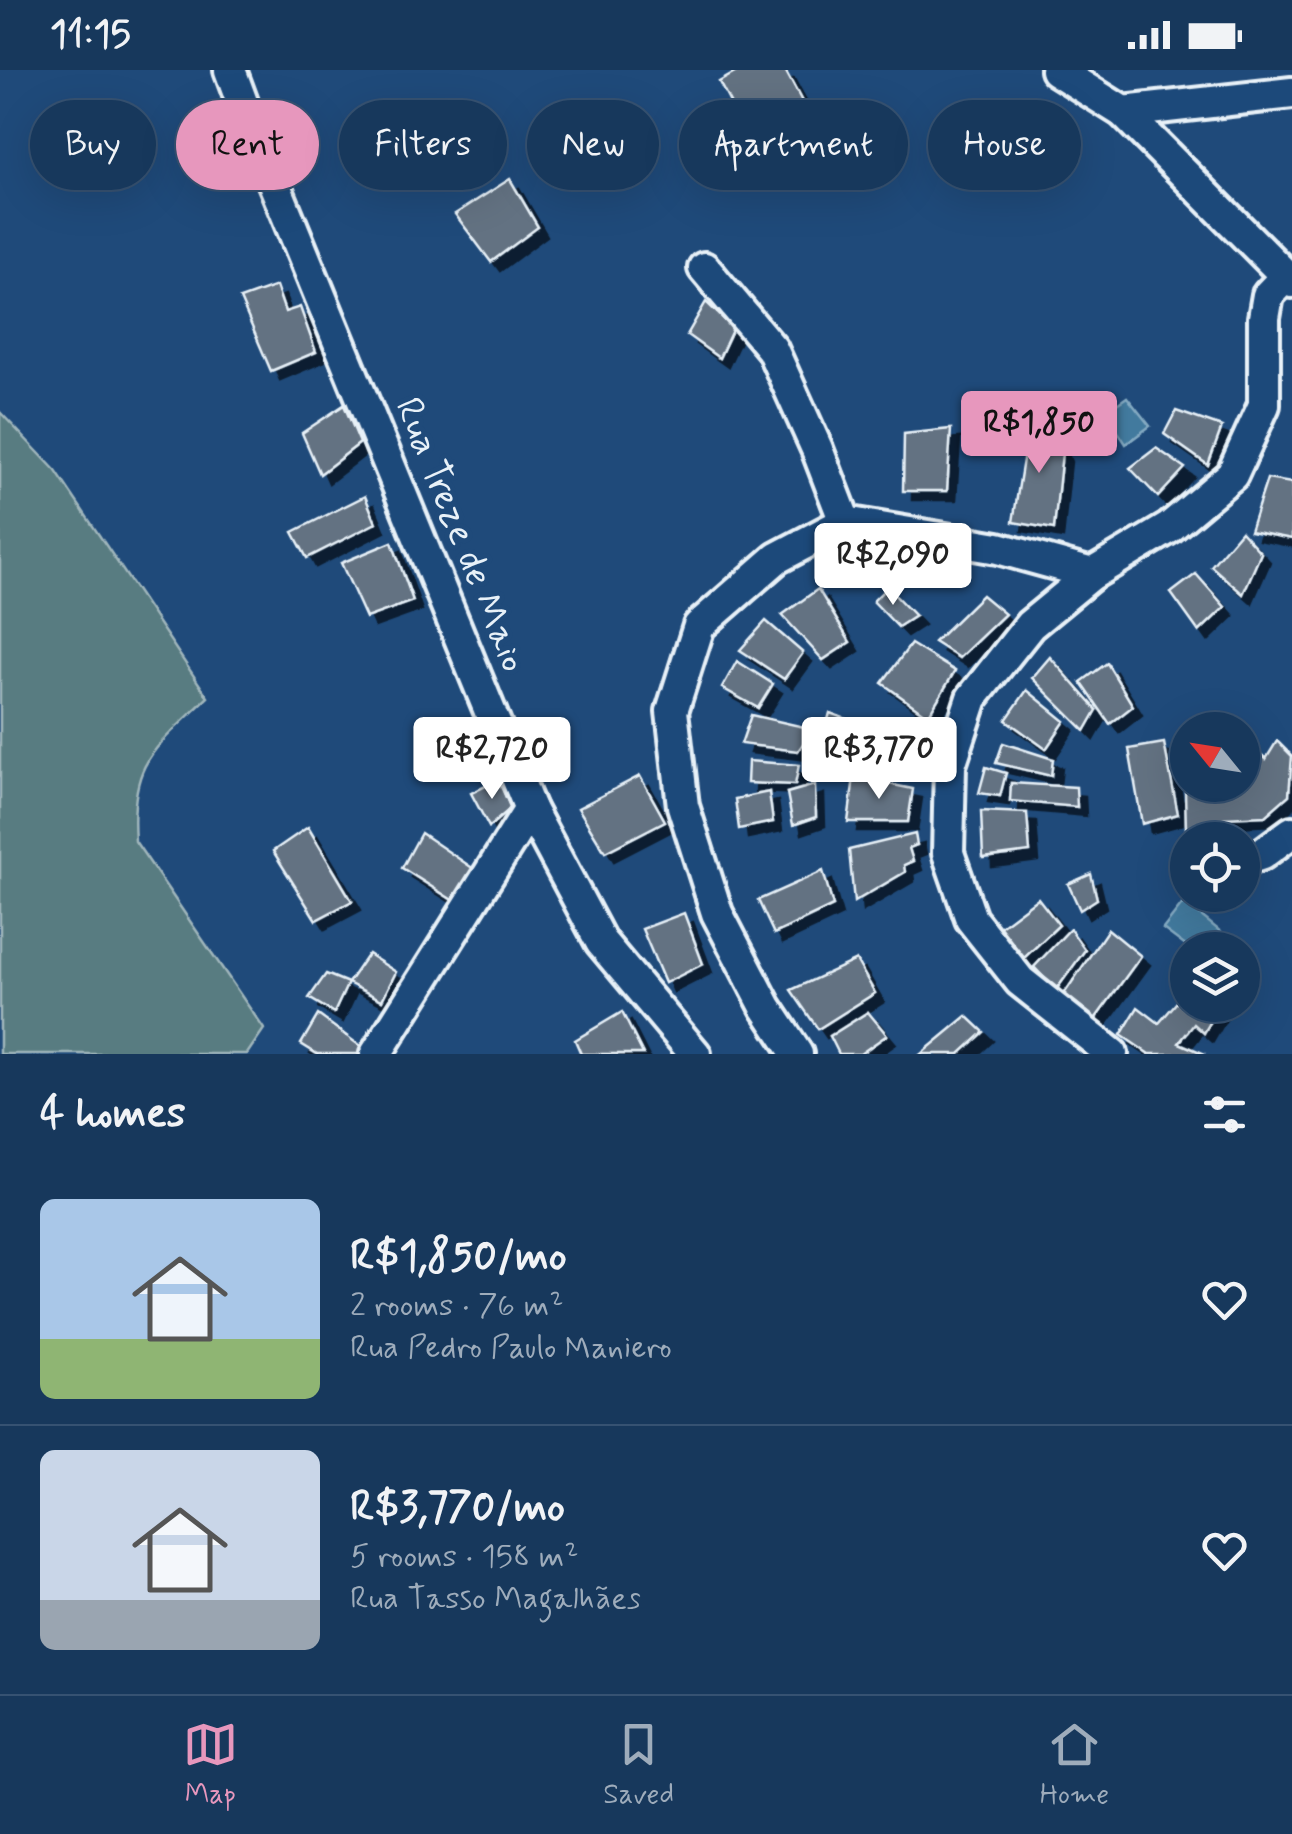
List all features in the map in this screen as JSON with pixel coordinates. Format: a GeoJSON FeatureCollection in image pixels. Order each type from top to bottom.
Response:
{"type":"FeatureCollection","features":[{"type":"Feature","properties":{"kind":"street","name":"Rua Treze de Maio"},"geometry":{"type":"LineString","coordinates":[[230,70],[250,128],[530,810],[601,942],[695,1054]]}},
{"type":"Feature","properties":{"kind":"street"},"geometry":{"type":"LineString","coordinates":[[1056,70],[1123,112],[1289,279],[1268,296],[1264,318],[1264,406],[1232,476],[1169,528],[1092,574],[1030,625],[972,698],[950,765],[948,852],[972,920],[1020,981],[1112,1054]]}},
{"type":"Feature","properties":{"kind":"street"},"geometry":{"type":"LineString","coordinates":[[1123,112],[1292,93]]}},
{"type":"Feature","properties":{"kind":"street"},"geometry":{"type":"LineString","coordinates":[[704,268],[772,349],[846,522]]}},
{"type":"Feature","properties":{"kind":"street"},"geometry":{"type":"LineString","coordinates":[[797,1054],[766,1007],[717,912],[683,806],[672,711],[699,626],[777,558],[846,522],[998,548],[1092,574]]}},
{"type":"Feature","properties":{"kind":"street"},"geometry":{"type":"LineString","coordinates":[[376,1054],[530,810]]}},
{"type":"Feature","properties":{"kind":"street"},"geometry":{"type":"LineString","coordinates":[[1260,855],[1292,832]]}},
{"type":"Feature","properties":{"kind":"green space"},"geometry":{"type":"Polygon","coordinates":[[[0,412],[56,471],[208,697],[149,758],[136,792],[135,841],[264,1029],[247,1054],[0,1054],[0,412]]]}},
{"type":"Feature","properties":{"kind":"water"},"geometry":{"type":"Polygon","coordinates":[[[1127,397],[1150,426],[1126,444],[1105,412],[1127,397]]]}},
{"type":"Feature","properties":{"kind":"water"},"geometry":{"type":"Polygon","coordinates":[[[1176,912],[1196,912],[1221,932],[1170,934],[1163,929],[1176,912]]]}},
{"type":"Feature","properties":{"kind":"building"},"geometry":{"type":"Polygon","coordinates":[[[740,70],[785,70],[801,100],[728,100],[719,82],[740,70]]]}},
{"type":"Feature","properties":{"kind":"building"},"geometry":{"type":"Polygon","coordinates":[[[510,179],[538,227],[491,262],[455,214],[493,190],[507,190],[510,179]]]}},
{"type":"Feature","properties":{"kind":"building"},"geometry":{"type":"Polygon","coordinates":[[[276,286],[285,312],[300,307],[316,352],[271,371],[240,299],[276,286]]]}},
{"type":"Feature","properties":{"kind":"building"},"geometry":{"type":"Polygon","coordinates":[[[706,302],[733,328],[719,358],[687,335],[706,302]]]}},
{"type":"Feature","properties":{"kind":"building"},"geometry":{"type":"Polygon","coordinates":[[[1041,400],[1062,453],[1054,529],[1013,522],[1025,447],[1041,400]]]}},
{"type":"Feature","properties":{"kind":"building"},"geometry":{"type":"Polygon","coordinates":[[[344,405],[360,443],[320,474],[302,433],[344,405]]]}},
{"type":"Feature","properties":{"kind":"building"},"geometry":{"type":"Polygon","coordinates":[[[1176,411],[1222,427],[1208,465],[1164,434],[1176,411]]]}},
{"type":"Feature","properties":{"kind":"building"},"geometry":{"type":"Polygon","coordinates":[[[951,429],[947,491],[903,491],[904,434],[951,429]]]}},
{"type":"Feature","properties":{"kind":"building"},"geometry":{"type":"Polygon","coordinates":[[[1156,448],[1185,468],[1158,497],[1130,468],[1156,448]]]}},
{"type":"Feature","properties":{"kind":"building"},"geometry":{"type":"Polygon","coordinates":[[[1267,479],[1292,483],[1292,539],[1250,531],[1267,479]]]}},
{"type":"Feature","properties":{"kind":"building"},"geometry":{"type":"Polygon","coordinates":[[[365,496],[376,523],[307,558],[293,532],[365,496]]]}},
{"type":"Feature","properties":{"kind":"building"},"geometry":{"type":"Polygon","coordinates":[[[1241,531],[1261,553],[1243,594],[1211,566],[1241,531]]]}},
{"type":"Feature","properties":{"kind":"building"},"geometry":{"type":"Polygon","coordinates":[[[392,542],[413,601],[366,618],[341,563],[392,542]]]}},
{"type":"Feature","properties":{"kind":"building"},"geometry":{"type":"Polygon","coordinates":[[[1196,574],[1225,607],[1199,632],[1171,593],[1196,574]]]}},
{"type":"Feature","properties":{"kind":"building"},"geometry":{"type":"Polygon","coordinates":[[[887,587],[915,616],[898,627],[873,601],[887,587]]]}},
{"type":"Feature","properties":{"kind":"building"},"geometry":{"type":"Polygon","coordinates":[[[818,589],[850,642],[823,660],[782,615],[818,589]]]}},
{"type":"Feature","properties":{"kind":"building"},"geometry":{"type":"Polygon","coordinates":[[[982,595],[1005,614],[959,658],[934,642],[982,595]]]}},
{"type":"Feature","properties":{"kind":"building"},"geometry":{"type":"Polygon","coordinates":[[[766,621],[803,653],[784,679],[740,650],[766,621]]]}},
{"type":"Feature","properties":{"kind":"building"},"geometry":{"type":"Polygon","coordinates":[[[911,644],[955,671],[928,716],[882,683],[911,644]]]}},
{"type":"Feature","properties":{"kind":"building"},"geometry":{"type":"Polygon","coordinates":[[[1050,657],[1097,710],[1085,731],[1032,678],[1050,657]]]}},
{"type":"Feature","properties":{"kind":"building"},"geometry":{"type":"Polygon","coordinates":[[[737,661],[773,684],[758,708],[722,688],[737,661]]]}},
{"type":"Feature","properties":{"kind":"building"},"geometry":{"type":"Polygon","coordinates":[[[1107,663],[1133,706],[1110,724],[1081,682],[1107,663]]]}},
{"type":"Feature","properties":{"kind":"building"},"geometry":{"type":"Polygon","coordinates":[[[1027,690],[1065,721],[1046,749],[1006,720],[1027,690]]]}},
{"type":"Feature","properties":{"kind":"building"},"geometry":{"type":"Polygon","coordinates":[[[830,713],[892,736],[885,763],[821,744],[830,713]]]}},
{"type":"Feature","properties":{"kind":"building"},"geometry":{"type":"Polygon","coordinates":[[[751,715],[813,729],[798,751],[741,744],[751,715]]]}},
{"type":"Feature","properties":{"kind":"building"},"geometry":{"type":"Polygon","coordinates":[[[1277,741],[1292,756],[1289,795],[1265,816],[1186,822],[1185,802],[1260,802],[1260,754],[1266,759],[1277,741]]]}},
{"type":"Feature","properties":{"kind":"building"},"geometry":{"type":"Polygon","coordinates":[[[1003,743],[1053,759],[1051,776],[996,763],[1003,743]]]}},
{"type":"Feature","properties":{"kind":"building"},"geometry":{"type":"Polygon","coordinates":[[[1164,743],[1170,802],[1176,802],[1178,814],[1142,824],[1129,749],[1164,743]]]}},
{"type":"Feature","properties":{"kind":"building"},"geometry":{"type":"Polygon","coordinates":[[[748,761],[799,765],[795,785],[747,783],[748,761]]]}},
{"type":"Feature","properties":{"kind":"building"},"geometry":{"type":"Polygon","coordinates":[[[986,767],[1006,773],[1000,796],[979,793],[986,767]]]}},
{"type":"Feature","properties":{"kind":"building"},"geometry":{"type":"Polygon","coordinates":[[[640,776],[665,821],[605,852],[578,808],[640,776]]]}},
{"type":"Feature","properties":{"kind":"building"},"geometry":{"type":"Polygon","coordinates":[[[854,777],[913,789],[908,822],[848,822],[854,777]]]}},
{"type":"Feature","properties":{"kind":"building"},"geometry":{"type":"Polygon","coordinates":[[[498,780],[511,808],[489,827],[471,793],[498,780]]]}},
{"type":"Feature","properties":{"kind":"building"},"geometry":{"type":"Polygon","coordinates":[[[1011,783],[1076,787],[1077,807],[1010,801],[1011,783]]]}},
{"type":"Feature","properties":{"kind":"building"},"geometry":{"type":"Polygon","coordinates":[[[815,785],[816,817],[793,825],[787,793],[815,785]]]}},
{"type":"Feature","properties":{"kind":"building"},"geometry":{"type":"Polygon","coordinates":[[[769,792],[773,822],[739,829],[735,799],[769,792]]]}},
{"type":"Feature","properties":{"kind":"building"},"geometry":{"type":"Polygon","coordinates":[[[981,811],[1027,813],[1030,852],[983,858],[981,811]]]}},
{"type":"Feature","properties":{"kind":"building"},"geometry":{"type":"Polygon","coordinates":[[[308,827],[352,901],[316,920],[273,851],[308,827]]]}},
{"type":"Feature","properties":{"kind":"building"},"geometry":{"type":"Polygon","coordinates":[[[421,833],[474,869],[454,901],[402,868],[421,833]]]}},
{"type":"Feature","properties":{"kind":"building"},"geometry":{"type":"Polygon","coordinates":[[[915,834],[917,845],[909,848],[913,861],[904,865],[905,872],[854,902],[849,850],[915,834]]]}},
{"type":"Feature","properties":{"kind":"building"},"geometry":{"type":"Polygon","coordinates":[[[823,871],[833,906],[774,934],[758,900],[823,871]]]}},
{"type":"Feature","properties":{"kind":"building"},"geometry":{"type":"Polygon","coordinates":[[[1091,874],[1097,899],[1080,910],[1068,884],[1091,874]]]}},
{"type":"Feature","properties":{"kind":"building"},"geometry":{"type":"Polygon","coordinates":[[[1038,898],[1059,925],[1023,959],[998,928],[1038,898]]]}},
{"type":"Feature","properties":{"kind":"building"},"geometry":{"type":"Polygon","coordinates":[[[684,913],[703,964],[665,983],[642,929],[684,913]]]}},
{"type":"Feature","properties":{"kind":"building"},"geometry":{"type":"Polygon","coordinates":[[[1070,929],[1085,950],[1056,990],[1034,967],[1070,929]]]}},
{"type":"Feature","properties":{"kind":"building"},"geometry":{"type":"Polygon","coordinates":[[[1108,929],[1141,956],[1093,1022],[1064,994],[1108,929]]]}},
{"type":"Feature","properties":{"kind":"building"},"geometry":{"type":"Polygon","coordinates":[[[368,954],[396,972],[382,1000],[348,983],[368,954]]]}},
{"type":"Feature","properties":{"kind":"building"},"geometry":{"type":"Polygon","coordinates":[[[856,960],[875,993],[818,1029],[791,990],[856,960]]]}},
{"type":"Feature","properties":{"kind":"building"},"geometry":{"type":"Polygon","coordinates":[[[326,974],[348,983],[334,1013],[309,998],[326,974]]]}},
{"type":"Feature","properties":{"kind":"building"},"geometry":{"type":"Polygon","coordinates":[[[1138,1007],[1159,1023],[1170,1010],[1170,1022],[1210,1022],[1204,1033],[1194,1024],[1179,1043],[1205,1054],[1149,1054],[1121,1035],[1138,1007]]]}},
{"type":"Feature","properties":{"kind":"building"},"geometry":{"type":"Polygon","coordinates":[[[622,1012],[643,1054],[581,1054],[575,1040],[622,1012]]]}},
{"type":"Feature","properties":{"kind":"building"},"geometry":{"type":"Polygon","coordinates":[[[868,1012],[887,1035],[860,1054],[839,1054],[830,1036],[868,1012]]]}},
{"type":"Feature","properties":{"kind":"building"},"geometry":{"type":"Polygon","coordinates":[[[318,1015],[363,1048],[359,1054],[317,1054],[301,1044],[318,1015]]]}},
{"type":"Feature","properties":{"kind":"building"},"geometry":{"type":"Polygon","coordinates":[[[967,1016],[984,1032],[960,1054],[921,1054],[967,1016]]]}}]}
